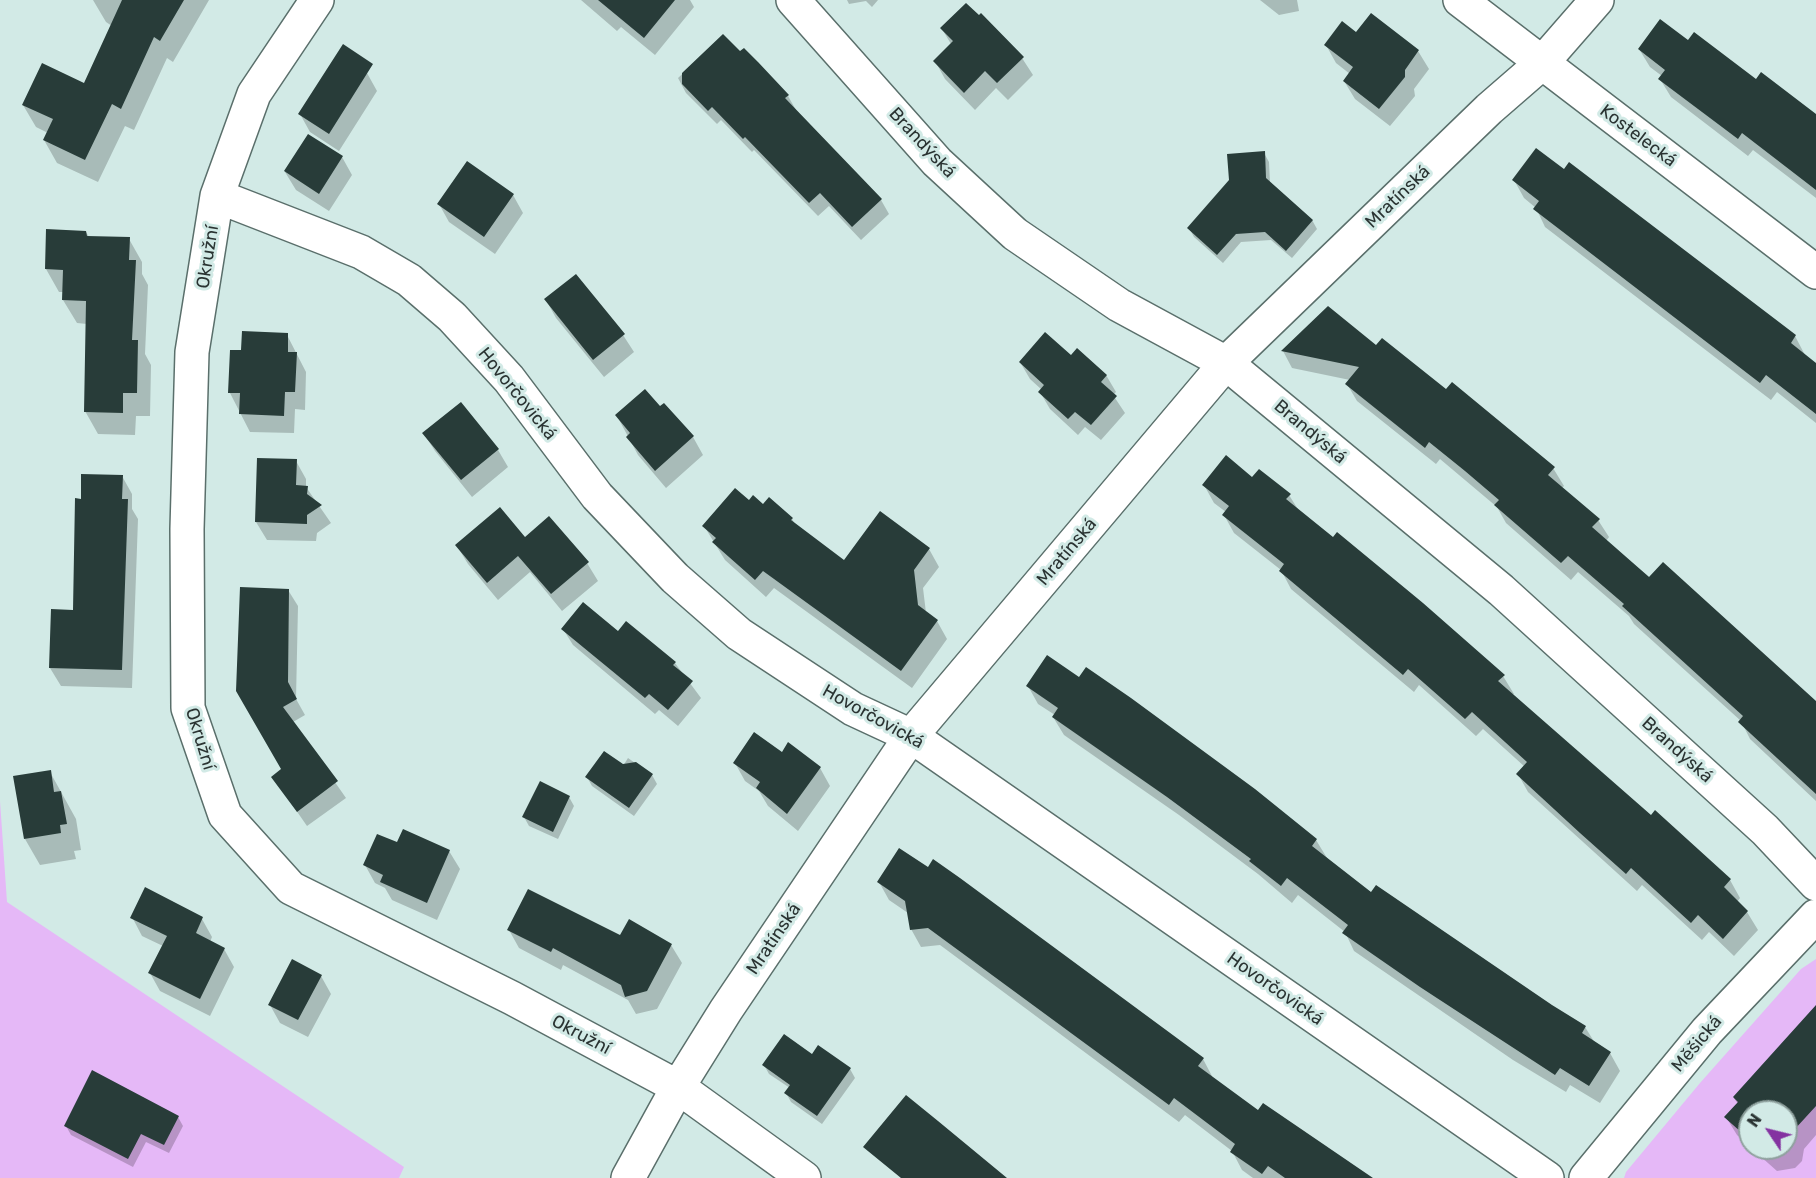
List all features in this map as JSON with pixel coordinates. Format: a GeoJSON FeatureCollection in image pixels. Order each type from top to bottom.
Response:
{"type":"FeatureCollection","features":[{"type":"Feature","properties":{"kind":"street","name":"Okružní"},"geometry":{"type":"LineString","coordinates":[[318,0],[254,94],[217,196],[192,352],[187,529],[188,708],[225,815],[291,888],[512,998],[678,1087],[804,1178]]}},
{"type":"Feature","properties":{"kind":"street","name":"Brandýská"},"geometry":{"type":"LineString","coordinates":[[793,0],[937,162],[1015,234],[1119,305],[1226,363],[1501,590],[1765,830],[1816,884]]}},
{"type":"Feature","properties":{"kind":"street","name":"Kostelecká"},"geometry":{"type":"LineString","coordinates":[[1460,0],[1816,272]]}},
{"type":"Feature","properties":{"kind":"street","name":"Mratínská"},"geometry":{"type":"LineString","coordinates":[[628,1178],[678,1087],[726,1010],[912,736],[1226,363],[1489,109],[1542,63],[1597,0]]}},
{"type":"Feature","properties":{"kind":"street","name":"Hovorčovická"},"geometry":{"type":"LineString","coordinates":[[217,196],[361,252],[409,280],[452,317],[509,379],[597,496],[675,578],[748,641],[853,710],[912,736],[1547,1178]]}},
{"type":"Feature","properties":{"kind":"street","name":"Měšická"},"geometry":{"type":"LineString","coordinates":[[1586,1178],[1707,1031],[1816,916]]}},
{"type":"Feature","properties":{"kind":"shaded area"},"geometry":{"type":"Polygon","coordinates":[[[0,801],[7,902],[404,1167],[399,1178],[0,1178],[0,801]]]}},
{"type":"Feature","properties":{"kind":"shaded area"},"geometry":{"type":"Polygon","coordinates":[[[1816,959],[1816,1178],[1624,1178],[1626,1172],[1700,1083],[1801,969],[1816,959]]]}},
{"type":"Feature","properties":{"kind":"building"},"geometry":{"type":"Polygon","coordinates":[[[122,0],[184,0],[160,41],[154,37],[121,109],[112,104],[85,160],[43,140],[53,119],[22,105],[42,63],[84,83],[122,0]]]}},
{"type":"Feature","properties":{"kind":"building"},"geometry":{"type":"Polygon","coordinates":[[[598,0],[675,0],[644,38],[598,0]]]}},
{"type":"Feature","properties":{"kind":"building"},"geometry":{"type":"Polygon","coordinates":[[[966,3],[979,15],[981,13],[1024,57],[997,83],[985,71],[964,93],[933,61],[953,41],[940,28],[966,3]]]}},
{"type":"Feature","properties":{"kind":"building"},"geometry":{"type":"Polygon","coordinates":[[[1371,13],[1419,50],[1405,70],[1405,77],[1379,109],[1343,81],[1353,67],[1324,45],[1342,21],[1356,32],[1371,13]]]}},
{"type":"Feature","properties":{"kind":"building"},"geometry":{"type":"Polygon","coordinates":[[[1660,19],[1688,40],[1694,32],[1756,79],[1761,72],[1816,114],[1816,190],[1742,133],[1738,139],[1658,79],[1665,70],[1638,49],[1660,19]]]}},
{"type":"Feature","properties":{"kind":"building"},"geometry":{"type":"Polygon","coordinates":[[[723,34],[740,51],[744,48],[758,62],[789,95],[785,98],[882,199],[852,227],[820,193],[809,203],[745,137],[743,139],[712,107],[708,111],[682,84],[682,73],[723,34]]]}},
{"type":"Feature","properties":{"kind":"building"},"geometry":{"type":"Polygon","coordinates":[[[343,44],[373,64],[329,134],[298,114],[343,44]]]}},
{"type":"Feature","properties":{"kind":"building"},"geometry":{"type":"Polygon","coordinates":[[[308,134],[343,156],[319,194],[284,171],[308,134]]]}},
{"type":"Feature","properties":{"kind":"building"},"geometry":{"type":"Polygon","coordinates":[[[1536,148],[1564,169],[1569,162],[1796,335],[1791,343],[1816,363],[1816,414],[1766,375],[1760,383],[1533,209],[1539,201],[1512,180],[1536,148]]]}},
{"type":"Feature","properties":{"kind":"building"},"geometry":{"type":"Polygon","coordinates":[[[1265,151],[1266,178],[1313,220],[1286,251],[1265,232],[1236,234],[1217,255],[1187,228],[1229,180],[1227,154],[1265,151]]]}},
{"type":"Feature","properties":{"kind":"building"},"geometry":{"type":"Polygon","coordinates":[[[467,161],[514,194],[484,237],[437,204],[467,161]]]}},
{"type":"Feature","properties":{"kind":"building"},"geometry":{"type":"Polygon","coordinates":[[[46,229],[86,231],[87,236],[130,237],[129,260],[136,260],[132,340],[138,340],[137,393],[123,393],[123,413],[84,412],[86,301],[62,300],[63,270],[45,269],[46,229]]]}},
{"type":"Feature","properties":{"kind":"building"},"geometry":{"type":"Polygon","coordinates":[[[576,274],[625,334],[593,360],[544,299],[576,274]]]}},
{"type":"Feature","properties":{"kind":"building"},"geometry":{"type":"Polygon","coordinates":[[[1328,306],[1376,345],[1382,338],[1446,389],[1452,382],[1555,467],[1548,475],[1600,519],[1592,527],[1649,577],[1663,562],[1816,701],[1816,794],[1738,722],[1743,716],[1622,606],[1624,604],[1568,556],[1561,563],[1494,505],[1499,500],[1465,471],[1429,442],[1425,448],[1345,384],[1359,367],[1281,351],[1328,306]]]}},
{"type":"Feature","properties":{"kind":"building"},"geometry":{"type":"Polygon","coordinates":[[[242,331],[288,333],[288,352],[297,352],[295,392],[285,392],[284,416],[239,414],[240,393],[228,393],[230,350],[241,350],[242,331]]]}},
{"type":"Feature","properties":{"kind":"building"},"geometry":{"type":"Polygon","coordinates":[[[1045,332],[1071,355],[1077,348],[1107,375],[1101,382],[1117,396],[1091,425],[1075,412],[1068,419],[1038,392],[1044,385],[1019,362],[1045,332]]]}},
{"type":"Feature","properties":{"kind":"building"},"geometry":{"type":"Polygon","coordinates":[[[645,389],[660,406],[664,403],[694,436],[655,471],[626,437],[630,433],[615,415],[645,389]]]}},
{"type":"Feature","properties":{"kind":"building"},"geometry":{"type":"Polygon","coordinates":[[[461,402],[499,449],[461,480],[422,433],[461,402]]]}},
{"type":"Feature","properties":{"kind":"building"},"geometry":{"type":"Polygon","coordinates":[[[1226,455],[1252,477],[1259,469],[1291,494],[1286,499],[1333,537],[1337,532],[1423,603],[1505,675],[1498,681],[1651,815],[1655,810],[1731,879],[1724,887],[1748,911],[1723,939],[1698,915],[1691,923],[1631,868],[1626,874],[1580,833],[1516,774],[1527,762],[1472,712],[1465,719],[1408,669],[1403,675],[1279,571],[1284,564],[1222,515],[1229,506],[1202,485],[1226,455]]]}},
{"type":"Feature","properties":{"kind":"building"},"geometry":{"type":"Polygon","coordinates":[[[257,458],[297,459],[296,485],[308,486],[307,494],[322,505],[307,515],[307,524],[255,522],[257,458]]]}},
{"type":"Feature","properties":{"kind":"building"},"geometry":{"type":"Polygon","coordinates":[[[81,474],[123,475],[122,499],[128,499],[122,670],[49,668],[51,609],[73,610],[75,498],[81,499],[81,474]]]}},
{"type":"Feature","properties":{"kind":"building"},"geometry":{"type":"Polygon","coordinates":[[[735,488],[749,500],[753,495],[763,504],[769,497],[793,518],[791,520],[844,560],[880,511],[930,548],[914,570],[918,605],[938,620],[901,671],[763,571],[755,580],[712,542],[716,538],[702,526],[735,488]]]}},
{"type":"Feature","properties":{"kind":"building"},"geometry":{"type":"Polygon","coordinates":[[[500,507],[525,537],[549,516],[589,562],[551,594],[518,556],[487,583],[455,545],[500,507]]]}},
{"type":"Feature","properties":{"kind":"building"},"geometry":{"type":"Polygon","coordinates":[[[240,587],[289,589],[288,682],[297,699],[283,707],[338,781],[297,812],[271,777],[281,769],[236,691],[240,587]]]}},
{"type":"Feature","properties":{"kind":"building"},"geometry":{"type":"Polygon","coordinates":[[[583,602],[618,631],[626,621],[676,662],[673,665],[693,681],[668,710],[649,694],[645,698],[561,629],[583,602]]]}},
{"type":"Feature","properties":{"kind":"building"},"geometry":{"type":"Polygon","coordinates":[[[1047,655],[1079,677],[1086,667],[1255,789],[1317,839],[1312,846],[1371,892],[1376,885],[1586,1026],[1582,1033],[1611,1052],[1589,1086],[1560,1068],[1555,1075],[1420,987],[1342,933],[1348,925],[1287,878],[1281,886],[1249,861],[1251,859],[1167,797],[1052,717],[1058,708],[1026,686],[1047,655]]]}},
{"type":"Feature","properties":{"kind":"building"},"geometry":{"type":"Polygon","coordinates":[[[754,732],[782,752],[788,742],[821,767],[787,814],[756,788],[760,782],[733,763],[754,732]]]}},
{"type":"Feature","properties":{"kind":"building"},"geometry":{"type":"Polygon","coordinates":[[[604,751],[623,764],[636,762],[653,774],[629,808],[585,777],[604,751]]]}},
{"type":"Feature","properties":{"kind":"building"},"geometry":{"type":"Polygon","coordinates":[[[51,770],[54,792],[61,791],[67,824],[60,825],[61,833],[24,839],[13,776],[51,770]]]}},
{"type":"Feature","properties":{"kind":"building"},"geometry":{"type":"Polygon","coordinates":[[[540,781],[570,796],[553,832],[522,817],[540,781]]]}},
{"type":"Feature","properties":{"kind":"building"},"geometry":{"type":"Polygon","coordinates":[[[403,829],[450,850],[427,903],[380,882],[383,875],[363,865],[377,834],[397,842],[403,829]]]}},
{"type":"Feature","properties":{"kind":"building"},"geometry":{"type":"Polygon","coordinates":[[[899,848],[928,867],[933,859],[1204,1058],[1198,1066],[1258,1110],[1263,1103],[1373,1178],[1285,1178],[1268,1166],[1262,1174],[1230,1152],[1235,1144],[1174,1098],[1169,1105],[928,928],[910,930],[905,901],[877,882],[899,848]]]}},
{"type":"Feature","properties":{"kind":"building"},"geometry":{"type":"Polygon","coordinates":[[[145,887],[203,917],[196,933],[225,948],[200,999],[148,973],[167,936],[130,918],[145,887]]]}},
{"type":"Feature","properties":{"kind":"building"},"geometry":{"type":"Polygon","coordinates":[[[528,889],[620,935],[629,919],[672,944],[647,991],[625,997],[621,985],[553,948],[551,952],[507,930],[528,889]]]}},
{"type":"Feature","properties":{"kind":"building"},"geometry":{"type":"Polygon","coordinates":[[[292,959],[322,975],[298,1020],[268,1005],[292,959]]]}},
{"type":"Feature","properties":{"kind":"building"},"geometry":{"type":"Polygon","coordinates":[[[1816,1005],[1816,1106],[1798,1126],[1798,1100],[1738,1100],[1738,1102],[1733,1097],[1816,1005]]]}},
{"type":"Feature","properties":{"kind":"building"},"geometry":{"type":"Polygon","coordinates":[[[784,1034],[812,1054],[818,1045],[851,1068],[817,1116],[784,1093],[790,1085],[762,1065],[784,1034]]]}},
{"type":"Feature","properties":{"kind":"building"},"geometry":{"type":"Polygon","coordinates":[[[92,1070],[179,1116],[164,1145],[141,1134],[128,1159],[64,1126],[92,1070]]]}},
{"type":"Feature","properties":{"kind":"building"},"geometry":{"type":"Polygon","coordinates":[[[906,1095],[1007,1178],[901,1178],[863,1147],[906,1095]]]}},
{"type":"Feature","properties":{"kind":"building"},"geometry":{"type":"Polygon","coordinates":[[[1738,1102],[1738,1129],[1724,1117],[1738,1102]]]}}]}
